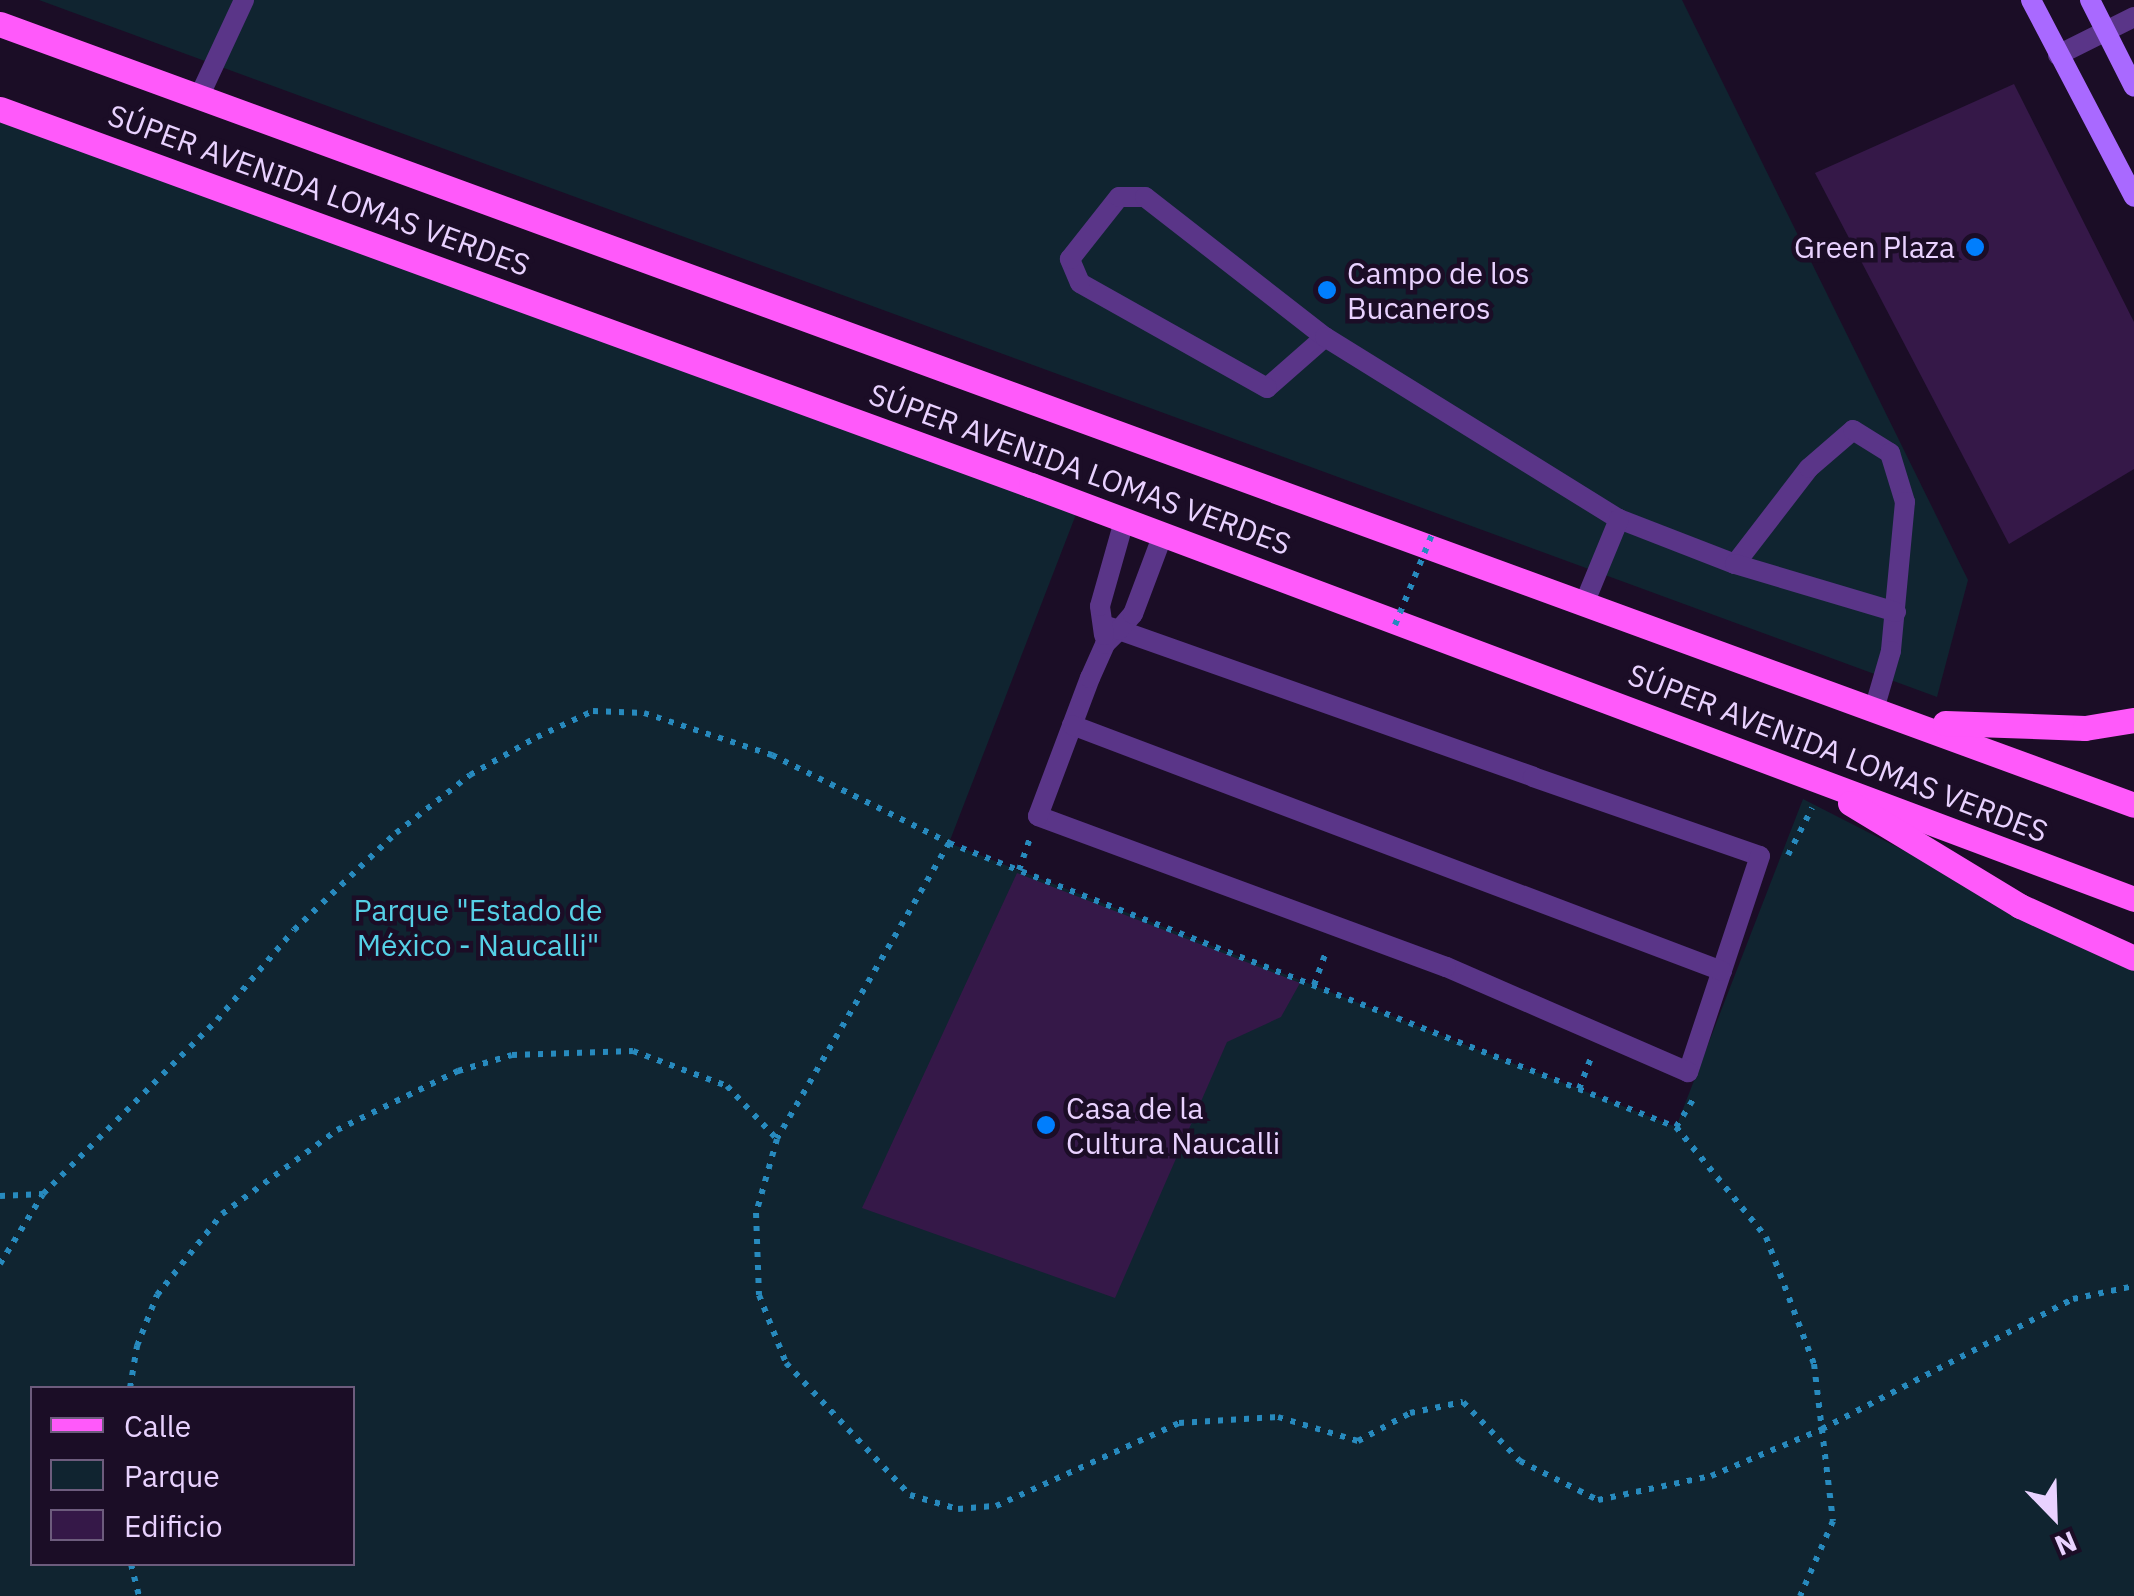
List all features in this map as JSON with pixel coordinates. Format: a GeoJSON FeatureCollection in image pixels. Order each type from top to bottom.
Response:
{"type":"FeatureCollection","features":[{"type":"Feature","properties":{"kind":"main road"},"geometry":{"type":"LineString","coordinates":[[2031,0],[2134,197]]}},
{"type":"Feature","properties":{"kind":"main road"},"geometry":{"type":"LineString","coordinates":[[2090,0],[2134,87]]}},
{"type":"Feature","properties":{"kind":"main road","name":"SÚPER AVENIDA LOMAS VERDES"},"geometry":{"type":"LineString","coordinates":[[0,24],[1584,604],[1921,722],[2134,805]]}},
{"type":"Feature","properties":{"kind":"main road","name":"SÚPER AVENIDA LOMAS VERDES"},"geometry":{"type":"LineString","coordinates":[[0,108],[1163,534],[2134,899]]}},
{"type":"Feature","properties":{"kind":"main road"},"geometry":{"type":"LineString","coordinates":[[1921,722],[2084,728],[2134,720]]}},
{"type":"Feature","properties":{"kind":"main road"},"geometry":{"type":"LineString","coordinates":[[1817,780],[1891,832],[2020,906],[2134,958]]}},
{"type":"Feature","properties":{"kind":"street"},"geometry":{"type":"LineString","coordinates":[[199,97],[244,0]]}},
{"type":"Feature","properties":{"kind":"street"},"geometry":{"type":"LineString","coordinates":[[2058,55],[2134,16]]}},
{"type":"Feature","properties":{"kind":"street"},"geometry":{"type":"LineString","coordinates":[[1325,337],[1267,388],[1080,282],[1070,259],[1119,198],[1145,197],[1325,337],[1619,520],[1735,564],[1896,612]]}},
{"type":"Feature","properties":{"kind":"street"},"geometry":{"type":"LineString","coordinates":[[1735,564],[1809,468],[1853,430],[1890,453],[1906,502],[1896,612],[1875,706]]}},
{"type":"Feature","properties":{"kind":"street"},"geometry":{"type":"LineString","coordinates":[[1584,604],[1619,520]]}},
{"type":"Feature","properties":{"kind":"street"},"geometry":{"type":"LineString","coordinates":[[1109,633],[1100,606],[1124,521]]}},
{"type":"Feature","properties":{"kind":"street"},"geometry":{"type":"LineString","coordinates":[[1109,633],[1760,856],[1688,1072],[1446,968],[1038,816],[1109,633],[1133,614],[1163,534]]}},
{"type":"Feature","properties":{"kind":"street"},"geometry":{"type":"LineString","coordinates":[[1072,725],[1722,971]]}},
{"type":"Feature","properties":{"kind":"path"},"geometry":{"type":"LineString","coordinates":[[1395,625],[1432,532]]}},
{"type":"Feature","properties":{"kind":"path"},"geometry":{"type":"LineString","coordinates":[[0,1264],[43,1194],[396,833],[470,775],[592,711],[644,713],[772,754],[949,843],[1676,1127],[1766,1237],[1814,1364],[1833,1521],[1800,1596]]}},
{"type":"Feature","properties":{"kind":"path"},"geometry":{"type":"LineString","coordinates":[[949,843],[776,1138],[756,1213],[758,1278],[786,1363],[910,1494],[958,1509],[996,1506],[1179,1423],[1278,1418],[1358,1441],[1410,1413],[1464,1402],[1520,1461],[1598,1500],[1711,1476],[1822,1429],[2073,1298],[2134,1286]]}},
{"type":"Feature","properties":{"kind":"path"},"geometry":{"type":"LineString","coordinates":[[130,1386],[137,1346],[157,1295],[222,1214],[338,1130],[458,1071],[512,1056],[633,1051],[727,1086],[776,1138]]}},
{"type":"Feature","properties":{"kind":"path"},"geometry":{"type":"LineString","coordinates":[[0,1196],[43,1194]]}},
{"type":"Feature","properties":{"kind":"path"},"geometry":{"type":"LineString","coordinates":[[132,1566],[139,1596]]}},
{"type":"Feature","properties":{"kind":"green space","name":"Campo de los Bucaneros"},"geometry":{"type":"Polygon","coordinates":[[[39,0],[1682,0],[1968,580],[1937,697],[39,0]]]}},
{"type":"Feature","properties":{"kind":"green space","name":"Parque \"Estado de México - Naucalli\""},"geometry":{"type":"Polygon","coordinates":[[[0,110],[1080,504],[949,843],[1676,1127],[1803,799],[2134,968],[2134,1596],[0,1596],[0,110]]]}},
{"type":"Feature","properties":{"kind":"building","name":"Green Plaza"},"geometry":{"type":"Polygon","coordinates":[[[2014,84],[2134,322],[2134,469],[2009,544],[1815,173],[2014,84]]]}},
{"type":"Feature","properties":{"kind":"building","name":"Casa de la Cultura Naucalli"},"geometry":{"type":"Polygon","coordinates":[[[1017,873],[1300,983],[1281,1017],[1227,1042],[1115,1298],[862,1208],[1017,873]]]}},
{"type":"Feature","properties":{"kind":"place","name":"Green Plaza"},"geometry":{"type":"Point","coordinates":[1975,247]}},
{"type":"Feature","properties":{"kind":"place","name":"Campo de los Bucaneros"},"geometry":{"type":"Point","coordinates":[1327,290]}},
{"type":"Feature","properties":{"kind":"place","name":"Casa de la Cultura Naucalli"},"geometry":{"type":"Point","coordinates":[1046,1125]}}]}
